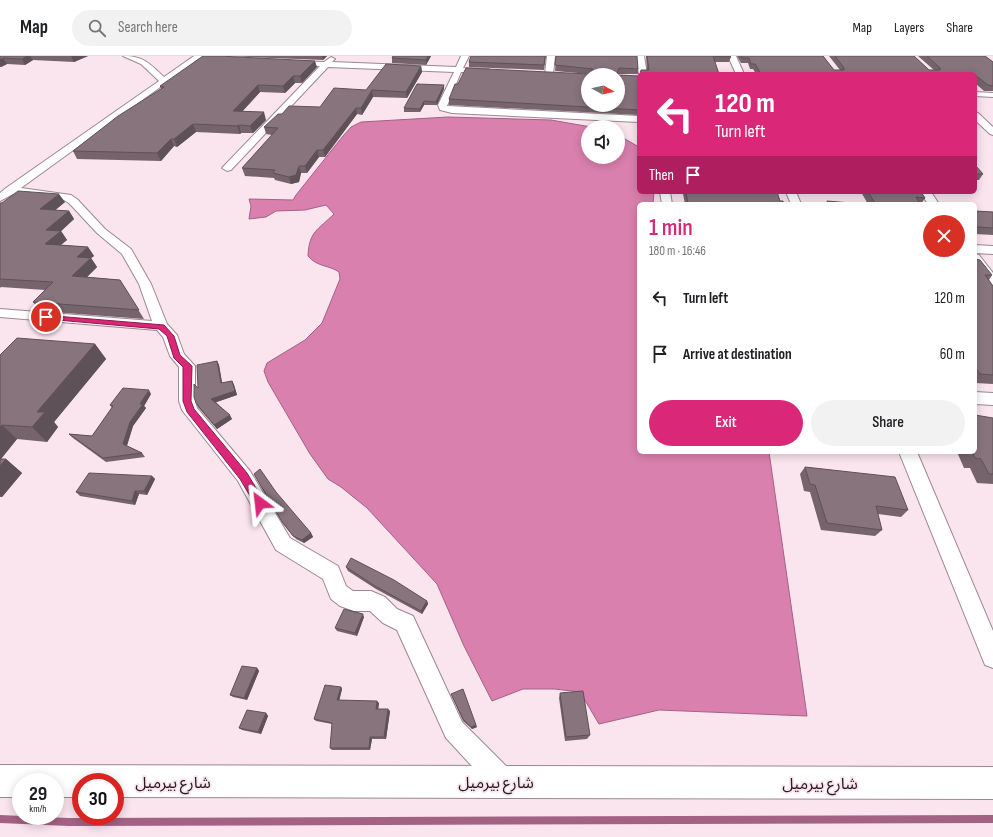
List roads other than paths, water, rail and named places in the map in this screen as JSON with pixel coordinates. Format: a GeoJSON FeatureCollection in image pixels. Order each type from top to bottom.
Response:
{"type":"FeatureCollection","features":[{"type":"Feature","properties":{"kind":"street"},"geometry":{"type":"LineString","coordinates":[[127,56],[144,62],[164,81]]}},
{"type":"Feature","properties":{"kind":"street"},"geometry":{"type":"LineString","coordinates":[[227,168],[334,56]]}},
{"type":"Feature","properties":{"kind":"street"},"geometry":{"type":"LineString","coordinates":[[465,56],[442,105],[443,108],[452,110],[637,119]]}},
{"type":"Feature","properties":{"kind":"street"},"geometry":{"type":"LineString","coordinates":[[549,74],[551,56]]}},
{"type":"Feature","properties":{"kind":"street"},"geometry":{"type":"LineString","coordinates":[[640,56],[643,72]]}},
{"type":"Feature","properties":{"kind":"street"},"geometry":{"type":"LineString","coordinates":[[732,56],[739,72]]}},
{"type":"Feature","properties":{"kind":"street"},"geometry":{"type":"LineString","coordinates":[[0,198],[200,57]]}},
{"type":"Feature","properties":{"kind":"street"},"geometry":{"type":"LineString","coordinates":[[281,62],[496,72]]}},
{"type":"Feature","properties":{"kind":"street"},"geometry":{"type":"LineString","coordinates":[[977,94],[993,95]]}},
{"type":"Feature","properties":{"kind":"street"},"geometry":{"type":"LineString","coordinates":[[977,117],[993,132]]}},
{"type":"Feature","properties":{"kind":"street"},"geometry":{"type":"LineString","coordinates":[[10,190],[67,197],[73,201],[101,231],[127,252],[145,284],[161,326],[170,336],[176,356],[188,366],[187,401],[190,410],[244,476],[283,544],[331,573],[338,592],[347,599],[354,601],[371,601],[378,604],[390,616],[405,623],[454,730],[505,782]]}},
{"type":"Feature","properties":{"kind":"street"},"geometry":{"type":"LineString","coordinates":[[977,249],[993,250]]}},
{"type":"Feature","properties":{"kind":"street"},"geometry":{"type":"LineString","coordinates":[[977,261],[993,282]]}},
{"type":"Feature","properties":{"kind":"street"},"geometry":{"type":"LineString","coordinates":[[0,313],[161,326]]}},
{"type":"Feature","properties":{"kind":"street"},"geometry":{"type":"LineString","coordinates":[[977,398],[993,399]]}},
{"type":"Feature","properties":{"kind":"street"},"geometry":{"type":"LineString","coordinates":[[909,454],[993,657]]}},
{"type":"Feature","properties":{"kind":"street","name":"شارع بيرميل"},"geometry":{"type":"LineString","coordinates":[[0,781],[993,783]]}},
{"type":"Feature","properties":{"kind":"waterway"},"geometry":{"type":"LineString","coordinates":[[0,819],[68,822],[993,819]]}}]}
